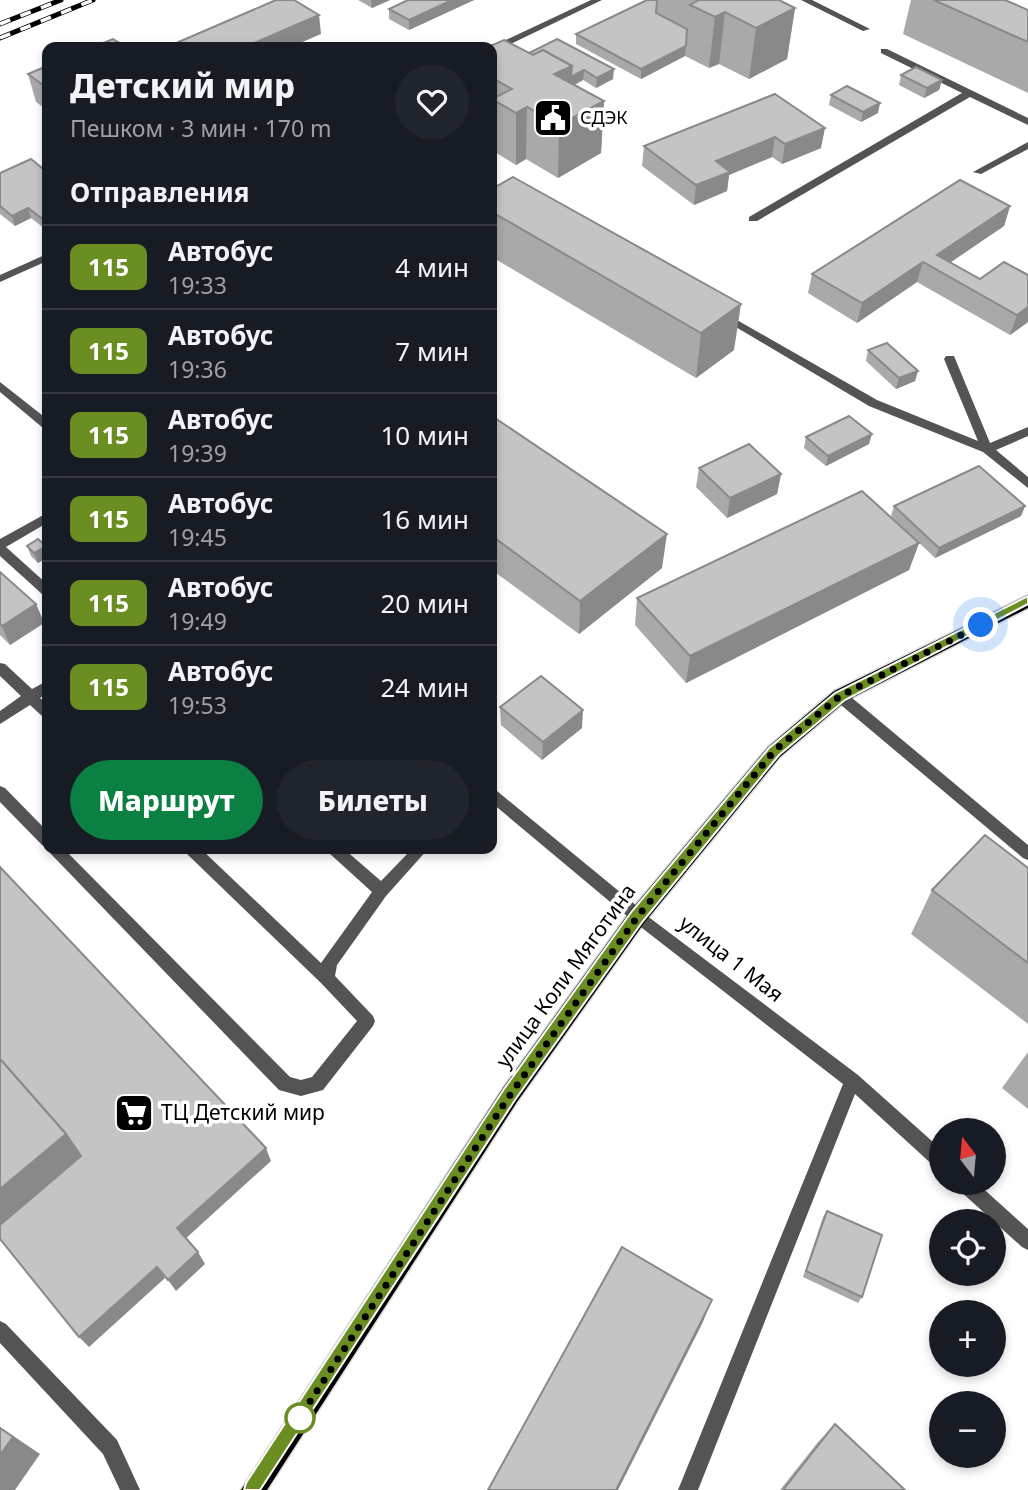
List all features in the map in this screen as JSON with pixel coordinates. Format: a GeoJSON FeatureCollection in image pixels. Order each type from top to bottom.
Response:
{"type":"FeatureCollection","features":[{"type":"Feature","properties":{"kind":"main road","name":"улица Коли Мяготина"},"geometry":{"type":"LineString","coordinates":[[253,1490],[510,1095],[638,916],[774,751],[840,696],[1028,601]]}},
{"type":"Feature","properties":{"kind":"street"},"geometry":{"type":"LineString","coordinates":[[497,48],[598,0]]}},
{"type":"Feature","properties":{"kind":"street"},"geometry":{"type":"LineString","coordinates":[[805,0],[866,29]]}},
{"type":"Feature","properties":{"kind":"street"},"geometry":{"type":"LineString","coordinates":[[884,51],[1028,122]]}},
{"type":"Feature","properties":{"kind":"street"},"geometry":{"type":"LineString","coordinates":[[753,219],[971,92]]}},
{"type":"Feature","properties":{"kind":"street"},"geometry":{"type":"LineString","coordinates":[[978,172],[1028,145]]}},
{"type":"Feature","properties":{"kind":"street"},"geometry":{"type":"LineString","coordinates":[[0,279],[42,259]]}},
{"type":"Feature","properties":{"kind":"street"},"geometry":{"type":"LineString","coordinates":[[709,307],[873,403],[987,449],[1028,484]]}},
{"type":"Feature","properties":{"kind":"street"},"geometry":{"type":"LineString","coordinates":[[950,359],[987,449]]}},
{"type":"Feature","properties":{"kind":"street"},"geometry":{"type":"LineString","coordinates":[[0,386],[42,421]]}},
{"type":"Feature","properties":{"kind":"street"},"geometry":{"type":"LineString","coordinates":[[987,449],[1028,431]]}},
{"type":"Feature","properties":{"kind":"street"},"geometry":{"type":"LineString","coordinates":[[42,520],[0,547],[42,581]]}},
{"type":"Feature","properties":{"kind":"street"},"geometry":{"type":"LineString","coordinates":[[0,668],[42,707]]}},
{"type":"Feature","properties":{"kind":"street"},"geometry":{"type":"LineString","coordinates":[[0,718],[42,689]]}},
{"type":"Feature","properties":{"kind":"street"},"geometry":{"type":"LineString","coordinates":[[840,696],[1028,854]]}},
{"type":"Feature","properties":{"kind":"street"},"geometry":{"type":"LineString","coordinates":[[0,792],[42,836]]}},
{"type":"Feature","properties":{"kind":"street","name":"улица 1 Мая"},"geometry":{"type":"LineString","coordinates":[[497,799],[638,916],[852,1081],[929,1150]]}},
{"type":"Feature","properties":{"kind":"street"},"geometry":{"type":"LineString","coordinates":[[60,854],[285,1084],[301,1088],[317,1084],[367,1021],[327,978],[196,854]]}},
{"type":"Feature","properties":{"kind":"street"},"geometry":{"type":"LineString","coordinates":[[340,854],[381,891]]}},
{"type":"Feature","properties":{"kind":"street"},"geometry":{"type":"LineString","coordinates":[[327,978],[329,963],[381,891],[416,854]]}},
{"type":"Feature","properties":{"kind":"street"},"geometry":{"type":"LineString","coordinates":[[688,1490],[852,1081]]}},
{"type":"Feature","properties":{"kind":"street"},"geometry":{"type":"LineString","coordinates":[[977,1195],[1028,1241]]}},
{"type":"Feature","properties":{"kind":"street"},"geometry":{"type":"LineString","coordinates":[[0,1330],[110,1447],[130,1490]]}},
{"type":"Feature","properties":{"kind":"building"},"geometry":{"type":"Polygon","coordinates":[[[276,0],[294,0],[319,15],[257,42],[179,42],[276,0]]]}},
{"type":"Feature","properties":{"kind":"building"},"geometry":{"type":"Polygon","coordinates":[[[408,0],[452,0],[409,20],[389,9],[408,0]]]}},
{"type":"Feature","properties":{"kind":"building"},"geometry":{"type":"Polygon","coordinates":[[[647,0],[657,0],[656,13],[687,29],[686,46],[641,69],[576,34],[647,0]]]}},
{"type":"Feature","properties":{"kind":"building"},"geometry":{"type":"Polygon","coordinates":[[[699,0],[779,0],[795,8],[756,28],[725,12],[715,17],[690,5],[699,0]]]}},
{"type":"Feature","properties":{"kind":"building"},"geometry":{"type":"Polygon","coordinates":[[[934,0],[1005,0],[1028,10],[1028,42],[934,0]]]}},
{"type":"Feature","properties":{"kind":"building"},"geometry":{"type":"Polygon","coordinates":[[[557,39],[614,69],[597,78],[584,70],[571,77],[572,66],[543,50],[533,55],[529,53],[557,39]]]}},
{"type":"Feature","properties":{"kind":"building"},"geometry":{"type":"Polygon","coordinates":[[[504,40],[533,55],[543,50],[572,66],[554,74],[604,101],[559,125],[527,107],[516,113],[497,102],[497,96],[512,89],[497,81],[497,43],[504,40]]]}},
{"type":"Feature","properties":{"kind":"building"},"geometry":{"type":"Polygon","coordinates":[[[916,67],[942,80],[927,88],[901,75],[916,67]]]}},
{"type":"Feature","properties":{"kind":"building"},"geometry":{"type":"Polygon","coordinates":[[[42,68],[42,84],[28,74],[42,68]]]}},
{"type":"Feature","properties":{"kind":"building"},"geometry":{"type":"Polygon","coordinates":[[[847,86],[880,103],[863,112],[831,95],[847,86]]]}},
{"type":"Feature","properties":{"kind":"building"},"geometry":{"type":"Polygon","coordinates":[[[775,94],[825,128],[785,144],[775,137],[716,161],[730,172],[696,185],[644,146],[775,94]]]}},
{"type":"Feature","properties":{"kind":"building"},"geometry":{"type":"Polygon","coordinates":[[[31,159],[42,168],[42,218],[28,208],[12,216],[0,206],[0,173],[31,159]]]}},
{"type":"Feature","properties":{"kind":"building"},"geometry":{"type":"Polygon","coordinates":[[[513,177],[741,304],[701,333],[497,215],[497,186],[513,177]]]}},
{"type":"Feature","properties":{"kind":"building"},"geometry":{"type":"Polygon","coordinates":[[[960,180],[1010,206],[937,255],[980,279],[1004,262],[1028,275],[1028,307],[1017,315],[923,262],[862,303],[812,274],[960,180]]]}},
{"type":"Feature","properties":{"kind":"building"},"geometry":{"type":"Polygon","coordinates":[[[887,343],[918,371],[899,378],[868,350],[887,343]]]}},
{"type":"Feature","properties":{"kind":"building"},"geometry":{"type":"Polygon","coordinates":[[[849,416],[872,434],[828,456],[806,437],[849,416]]]}},
{"type":"Feature","properties":{"kind":"building"},"geometry":{"type":"Polygon","coordinates":[[[497,419],[667,534],[580,601],[497,540],[497,419]]]}},
{"type":"Feature","properties":{"kind":"building"},"geometry":{"type":"Polygon","coordinates":[[[749,444],[781,474],[730,498],[699,468],[749,444]]]}},
{"type":"Feature","properties":{"kind":"building"},"geometry":{"type":"Polygon","coordinates":[[[979,466],[1025,506],[939,548],[894,506],[979,466]]]}},
{"type":"Feature","properties":{"kind":"building"},"geometry":{"type":"Polygon","coordinates":[[[862,491],[919,543],[690,656],[637,598],[862,491]]]}},
{"type":"Feature","properties":{"kind":"building"},"geometry":{"type":"Polygon","coordinates":[[[38,539],[42,542],[42,548],[34,553],[27,546],[38,539]]]}},
{"type":"Feature","properties":{"kind":"building"},"geometry":{"type":"Polygon","coordinates":[[[0,572],[36,604],[2,626],[0,624],[0,572]]]}},
{"type":"Feature","properties":{"kind":"building"},"geometry":{"type":"Polygon","coordinates":[[[541,676],[583,710],[543,742],[500,707],[541,676]]]}},
{"type":"Feature","properties":{"kind":"building"},"geometry":{"type":"Polygon","coordinates":[[[985,835],[1028,868],[1028,963],[932,890],[985,835]]]}},
{"type":"Feature","properties":{"kind":"building","name":"ТЦ Детский мир"},"geometry":{"type":"Polygon","coordinates":[[[0,867],[266,1148],[177,1228],[198,1252],[168,1280],[157,1267],[79,1337],[0,1239],[0,1225],[81,1156],[66,1134],[0,1059],[0,867]]]}},
{"type":"Feature","properties":{"kind":"building"},"geometry":{"type":"Polygon","coordinates":[[[0,1059],[66,1134],[0,1189],[0,1059]]]}},
{"type":"Feature","properties":{"kind":"building"},"geometry":{"type":"Polygon","coordinates":[[[827,1211],[882,1235],[862,1297],[806,1271],[827,1211]]]}},
{"type":"Feature","properties":{"kind":"building"},"geometry":{"type":"Polygon","coordinates":[[[622,1247],[712,1300],[616,1490],[488,1490],[622,1247]]]}},
{"type":"Feature","properties":{"kind":"building"},"geometry":{"type":"Polygon","coordinates":[[[835,1424],[905,1490],[783,1490],[835,1424]]]}},
{"type":"Feature","properties":{"kind":"building"},"geometry":{"type":"Polygon","coordinates":[[[0,1428],[13,1437],[0,1455],[0,1428]]]}},
{"type":"Feature","properties":{"kind":"railway"},"geometry":{"type":"LineString","coordinates":[[0,24],[61,0]]}},
{"type":"Feature","properties":{"kind":"railway"},"geometry":{"type":"LineString","coordinates":[[0,38],[93,0]]}},
{"type":"Feature","properties":{"kind":"bus line","name":"115"},"geometry":{"type":"LineString","coordinates":[[253,1490],[510,1095],[638,916],[774,751],[840,696],[1028,601]]}},
{"type":"Feature","properties":{"kind":"place","name":"СДЭК"},"geometry":{"type":"Point","coordinates":[553,118]}},
{"type":"Feature","properties":{"kind":"place","name":"ТЦ Детский мир"},"geometry":{"type":"Point","coordinates":[134,1113]}},
{"type":"Feature","properties":{"kind":"route"},"geometry":{"type":"LineString","coordinates":[[300,1418],[298,1420],[510,1095],[638,916],[774,751],[840,696],[981,625]]}}]}
